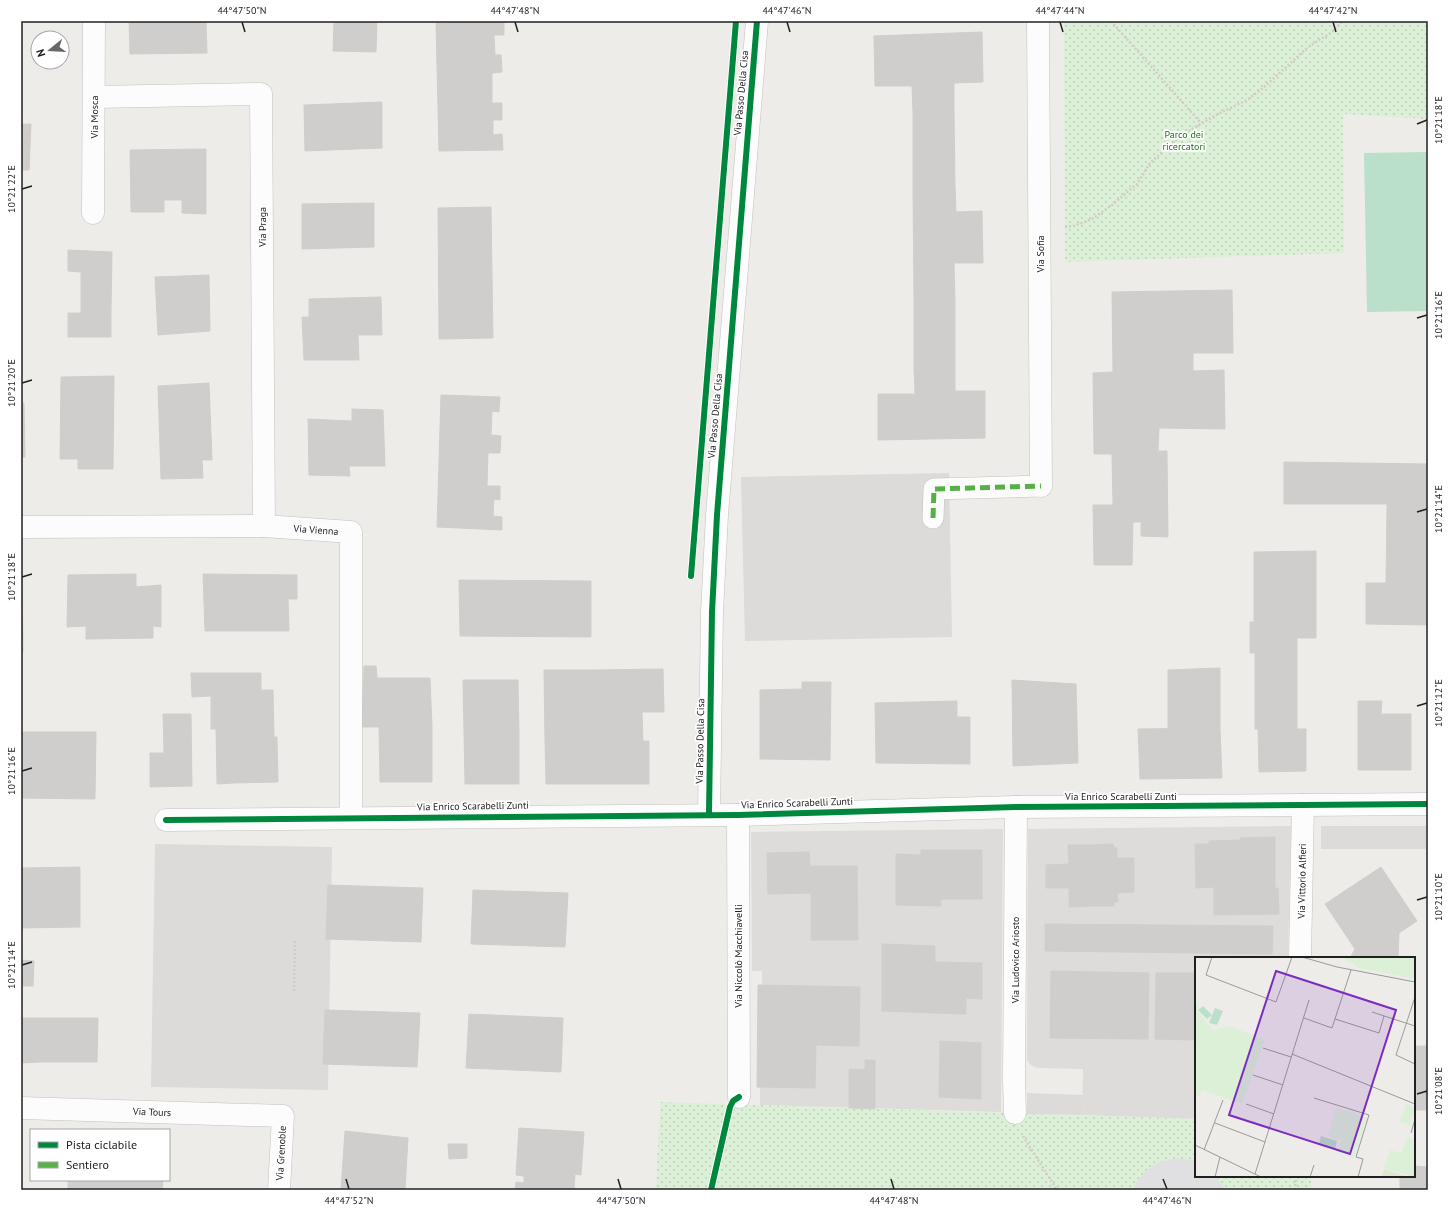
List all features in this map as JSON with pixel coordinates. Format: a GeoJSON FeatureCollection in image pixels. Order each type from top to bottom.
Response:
{"type":"FeatureCollection","features":[{"type":"Feature","properties":{"kind":"street","name":"Via Mosca"},"geometry":{"type":"LineString","coordinates":[[93,213],[94,21]]}},
{"type":"Feature","properties":{"kind":"street","name":"Via Passo Della Cisa"},"geometry":{"type":"LineString","coordinates":[[709,814],[712,612],[716,523],[757,21]]}},
{"type":"Feature","properties":{"kind":"street","name":"Via Sofia"},"geometry":{"type":"LineString","coordinates":[[1038,21],[1041,486]]}},
{"type":"Feature","properties":{"kind":"street","name":"Via Praga"},"geometry":{"type":"LineString","coordinates":[[94,97],[261,94],[264,526]]}},
{"type":"Feature","properties":{"kind":"street"},"geometry":{"type":"LineString","coordinates":[[933,518],[934,489],[1041,486]]}},
{"type":"Feature","properties":{"kind":"street","name":"Via Vienna"},"geometry":{"type":"LineString","coordinates":[[21,527],[264,526],[351,532],[351,817]]}},
{"type":"Feature","properties":{"kind":"street","name":"Via Enrico Scarabelli Zunti"},"geometry":{"type":"LineString","coordinates":[[166,820],[738,814],[1016,807],[1428,804]]}},
{"type":"Feature","properties":{"kind":"street","name":"Via Vittorio Alfieri"},"geometry":{"type":"LineString","coordinates":[[1300,957],[1303,805]]}},
{"type":"Feature","properties":{"kind":"street","name":"Via Ludovico Ariosto"},"geometry":{"type":"LineString","coordinates":[[1015,1113],[1016,807]]}},
{"type":"Feature","properties":{"kind":"street","name":"Via Niccolò Macchiavelli"},"geometry":{"type":"LineString","coordinates":[[738,814],[739,1097]]}},
{"type":"Feature","properties":{"kind":"street","name":"Via Tours"},"geometry":{"type":"LineString","coordinates":[[21,1108],[283,1116]]}},
{"type":"Feature","properties":{"kind":"street","name":"Via Grenoble"},"geometry":{"type":"LineString","coordinates":[[279,1190],[283,1116]]}},
{"type":"Feature","properties":{"kind":"path"},"geometry":{"type":"LineString","coordinates":[[1111,21],[1201,123]]}},
{"type":"Feature","properties":{"kind":"path"},"geometry":{"type":"LineString","coordinates":[[1040,230],[1074,226],[1092,219],[1137,184],[1150,163],[1180,136],[1201,123],[1246,100],[1263,88],[1308,46],[1332,32],[1343,21]]}},
{"type":"Feature","properties":{"kind":"path"},"geometry":{"type":"LineString","coordinates":[[294,991],[296,941]]}},
{"type":"Feature","properties":{"kind":"path"},"geometry":{"type":"LineString","coordinates":[[1015,1113],[1018,1125],[1024,1137],[1057,1190]]}},
{"type":"Feature","properties":{"kind":"path"},"geometry":{"type":"LineString","coordinates":[[1295,1190],[1296,1177]]}},
{"type":"Feature","properties":{"kind":"shaded area"},"geometry":{"type":"Polygon","coordinates":[[[949,473],[952,637],[745,641],[741,477],[949,473]]]}},
{"type":"Feature","properties":{"kind":"shaded area"},"geometry":{"type":"Polygon","coordinates":[[[1291,826],[1288,957],[1195,957],[1195,1119],[1082,1115],[1083,1069],[1037,1068],[1031,1065],[1027,1060],[1028,829],[1291,826]]]}},
{"type":"Feature","properties":{"kind":"shaded area"},"geometry":{"type":"Polygon","coordinates":[[[1321,826],[1426,826],[1426,849],[1321,849],[1321,826]]]}},
{"type":"Feature","properties":{"kind":"shaded area"},"geometry":{"type":"Polygon","coordinates":[[[1003,829],[1001,1112],[760,1105],[760,1088],[757,1087],[758,985],[762,985],[762,971],[752,971],[751,832],[1003,829]]]}},
{"type":"Feature","properties":{"kind":"shaded area"},"geometry":{"type":"Polygon","coordinates":[[[155,844],[332,847],[328,1090],[151,1087],[155,844]]]}},
{"type":"Feature","properties":{"kind":"shaded area"},"geometry":{"type":"Polygon","coordinates":[[[1027,1093],[1083,1095],[1082,1115],[1027,1114],[1027,1093]]]}},
{"type":"Feature","properties":{"kind":"shaded area"},"geometry":{"type":"Polygon","coordinates":[[[1176,1158],[1192,1160],[1195,1162],[1195,1177],[1217,1177],[1225,1190],[1133,1190],[1136,1183],[1146,1170],[1160,1162],[1176,1158]]]}},
{"type":"Feature","properties":{"kind":"green space","name":"Parco dei ricercatori"},"geometry":{"type":"Polygon","coordinates":[[[1064,21],[1428,21],[1428,119],[1343,114],[1344,253],[1065,262],[1064,21]]]}},
{"type":"Feature","properties":{"kind":"green space"},"geometry":{"type":"Polygon","coordinates":[[[1428,152],[1428,311],[1367,312],[1364,153],[1428,152]]]}},
{"type":"Feature","properties":{"kind":"green space"},"geometry":{"type":"Polygon","coordinates":[[[660,1102],[1195,1119],[1195,1177],[1311,1177],[1311,1190],[656,1190],[660,1102]]]}},
{"type":"Feature","properties":{"kind":"building"},"geometry":{"type":"Polygon","coordinates":[[[129,21],[206,21],[207,53],[130,54],[129,21]]]}},
{"type":"Feature","properties":{"kind":"building"},"geometry":{"type":"Polygon","coordinates":[[[334,21],[377,21],[376,52],[333,51],[334,21]]]}},
{"type":"Feature","properties":{"kind":"building"},"geometry":{"type":"Polygon","coordinates":[[[504,21],[504,35],[494,35],[495,55],[501,55],[502,72],[492,73],[492,103],[502,103],[502,120],[493,120],[493,135],[502,134],[503,150],[439,151],[436,23],[504,21]]]}},
{"type":"Feature","properties":{"kind":"building"},"geometry":{"type":"Polygon","coordinates":[[[982,32],[983,82],[954,83],[954,110],[913,113],[912,86],[875,86],[874,36],[982,32]]]}},
{"type":"Feature","properties":{"kind":"building"},"geometry":{"type":"Polygon","coordinates":[[[382,102],[382,148],[305,151],[304,105],[382,102]]]}},
{"type":"Feature","properties":{"kind":"building"},"geometry":{"type":"Polygon","coordinates":[[[954,110],[955,187],[913,190],[913,113],[954,110]]]}},
{"type":"Feature","properties":{"kind":"building"},"geometry":{"type":"Polygon","coordinates":[[[21,124],[31,124],[29,170],[21,170],[21,124]]]}},
{"type":"Feature","properties":{"kind":"building"},"geometry":{"type":"Polygon","coordinates":[[[206,149],[206,214],[182,213],[182,200],[164,200],[164,212],[131,212],[130,150],[206,149]]]}},
{"type":"Feature","properties":{"kind":"building"},"geometry":{"type":"Polygon","coordinates":[[[955,187],[956,212],[982,211],[983,263],[954,263],[955,300],[914,300],[913,190],[955,187]]]}},
{"type":"Feature","properties":{"kind":"building"},"geometry":{"type":"Polygon","coordinates":[[[374,203],[374,247],[302,249],[302,204],[374,203]]]}},
{"type":"Feature","properties":{"kind":"building"},"geometry":{"type":"Polygon","coordinates":[[[491,207],[493,338],[439,339],[438,208],[491,207]]]}},
{"type":"Feature","properties":{"kind":"building"},"geometry":{"type":"Polygon","coordinates":[[[68,250],[112,252],[111,313],[81,313],[81,272],[68,271],[68,250]]]}},
{"type":"Feature","properties":{"kind":"building"},"geometry":{"type":"Polygon","coordinates":[[[209,275],[210,331],[158,335],[155,277],[209,275]]]}},
{"type":"Feature","properties":{"kind":"building"},"geometry":{"type":"Polygon","coordinates":[[[1232,290],[1233,353],[1193,353],[1193,371],[1224,370],[1225,429],[1159,428],[1158,451],[1167,451],[1168,537],[1141,536],[1141,522],[1133,522],[1132,565],[1094,565],[1093,505],[1113,505],[1112,454],[1094,454],[1093,373],[1113,372],[1112,292],[1232,290]]]}},
{"type":"Feature","properties":{"kind":"building"},"geometry":{"type":"Polygon","coordinates":[[[381,297],[382,335],[358,335],[359,360],[304,360],[302,317],[309,317],[309,299],[381,297]]]}},
{"type":"Feature","properties":{"kind":"building"},"geometry":{"type":"Polygon","coordinates":[[[914,300],[955,300],[955,368],[914,368],[914,300]]]}},
{"type":"Feature","properties":{"kind":"building"},"geometry":{"type":"Polygon","coordinates":[[[68,313],[111,313],[111,337],[68,337],[68,313]]]}},
{"type":"Feature","properties":{"kind":"building"},"geometry":{"type":"Polygon","coordinates":[[[914,368],[955,368],[955,391],[985,391],[985,438],[878,440],[878,394],[915,394],[914,368]]]}},
{"type":"Feature","properties":{"kind":"building"},"geometry":{"type":"Polygon","coordinates":[[[114,376],[113,469],[78,469],[78,459],[60,459],[61,377],[114,376]]]}},
{"type":"Feature","properties":{"kind":"building"},"geometry":{"type":"Polygon","coordinates":[[[209,383],[212,460],[202,460],[203,478],[161,479],[158,386],[209,383]]]}},
{"type":"Feature","properties":{"kind":"building"},"geometry":{"type":"Polygon","coordinates":[[[441,395],[500,397],[499,412],[492,411],[491,435],[501,436],[500,453],[488,453],[487,486],[500,486],[500,500],[494,499],[493,516],[502,517],[502,530],[437,527],[441,395]]]}},
{"type":"Feature","properties":{"kind":"building"},"geometry":{"type":"Polygon","coordinates":[[[21,403],[24,403],[25,457],[21,457],[21,403]]]}},
{"type":"Feature","properties":{"kind":"building"},"geometry":{"type":"Polygon","coordinates":[[[352,409],[383,410],[385,466],[349,466],[350,476],[309,475],[308,419],[352,421],[352,409]]]}},
{"type":"Feature","properties":{"kind":"building"},"geometry":{"type":"Polygon","coordinates":[[[1284,462],[1428,464],[1428,625],[1366,624],[1366,583],[1386,583],[1387,504],[1284,504],[1284,462]]]}},
{"type":"Feature","properties":{"kind":"building"},"geometry":{"type":"Polygon","coordinates":[[[1316,551],[1316,638],[1297,638],[1297,729],[1306,729],[1306,771],[1259,772],[1258,729],[1255,729],[1255,653],[1250,653],[1250,622],[1254,622],[1254,552],[1316,551]]]}},
{"type":"Feature","properties":{"kind":"building"},"geometry":{"type":"Polygon","coordinates":[[[22,573],[23,652],[21,652],[22,573]]]}},
{"type":"Feature","properties":{"kind":"building"},"geometry":{"type":"Polygon","coordinates":[[[136,574],[136,587],[161,585],[161,627],[153,626],[153,638],[86,639],[86,626],[67,627],[68,575],[136,574]]]}},
{"type":"Feature","properties":{"kind":"building"},"geometry":{"type":"Polygon","coordinates":[[[203,574],[297,575],[297,599],[288,599],[289,631],[205,631],[203,574]]]}},
{"type":"Feature","properties":{"kind":"building"},"geometry":{"type":"Polygon","coordinates":[[[459,580],[591,581],[591,637],[460,636],[459,580]]]}},
{"type":"Feature","properties":{"kind":"building"},"geometry":{"type":"Polygon","coordinates":[[[364,666],[376,666],[377,678],[430,678],[432,727],[362,727],[364,666]]]}},
{"type":"Feature","properties":{"kind":"building"},"geometry":{"type":"Polygon","coordinates":[[[1220,668],[1220,728],[1168,728],[1168,670],[1220,668]]]}},
{"type":"Feature","properties":{"kind":"building"},"geometry":{"type":"Polygon","coordinates":[[[663,669],[664,712],[642,712],[643,741],[595,741],[594,670],[663,669]]]}},
{"type":"Feature","properties":{"kind":"building"},"geometry":{"type":"Polygon","coordinates":[[[544,670],[594,670],[595,741],[545,741],[544,670]]]}},
{"type":"Feature","properties":{"kind":"building"},"geometry":{"type":"Polygon","coordinates":[[[191,673],[261,673],[261,690],[273,690],[274,737],[233,738],[233,729],[211,729],[211,696],[192,697],[191,673]]]}},
{"type":"Feature","properties":{"kind":"building"},"geometry":{"type":"Polygon","coordinates":[[[463,680],[518,680],[519,733],[464,732],[463,680]]]}},
{"type":"Feature","properties":{"kind":"building"},"geometry":{"type":"Polygon","coordinates":[[[1012,680],[1076,684],[1078,763],[1013,766],[1012,680]]]}},
{"type":"Feature","properties":{"kind":"building"},"geometry":{"type":"Polygon","coordinates":[[[802,682],[831,682],[830,760],[760,759],[760,690],[802,689],[802,682]]]}},
{"type":"Feature","properties":{"kind":"building"},"geometry":{"type":"Polygon","coordinates":[[[957,701],[957,717],[970,717],[970,764],[876,763],[875,703],[957,701]]]}},
{"type":"Feature","properties":{"kind":"building"},"geometry":{"type":"Polygon","coordinates":[[[1358,701],[1382,701],[1381,714],[1411,714],[1411,770],[1358,770],[1358,701]]]}},
{"type":"Feature","properties":{"kind":"building"},"geometry":{"type":"Polygon","coordinates":[[[163,714],[191,714],[192,786],[150,787],[150,753],[164,753],[163,714]]]}},
{"type":"Feature","properties":{"kind":"building"},"geometry":{"type":"Polygon","coordinates":[[[379,727],[432,727],[432,782],[380,782],[379,727]]]}},
{"type":"Feature","properties":{"kind":"building"},"geometry":{"type":"Polygon","coordinates":[[[1220,728],[1222,778],[1140,779],[1138,729],[1220,728]]]}},
{"type":"Feature","properties":{"kind":"building"},"geometry":{"type":"Polygon","coordinates":[[[216,729],[233,729],[234,783],[217,784],[216,729]]]}},
{"type":"Feature","properties":{"kind":"building"},"geometry":{"type":"Polygon","coordinates":[[[21,732],[96,732],[95,799],[21,798],[21,732]]]}},
{"type":"Feature","properties":{"kind":"building"},"geometry":{"type":"Polygon","coordinates":[[[464,732],[519,733],[519,784],[465,784],[464,732]]]}},
{"type":"Feature","properties":{"kind":"building"},"geometry":{"type":"Polygon","coordinates":[[[277,737],[278,782],[234,783],[233,738],[277,737]]]}},
{"type":"Feature","properties":{"kind":"building"},"geometry":{"type":"Polygon","coordinates":[[[545,741],[595,741],[595,784],[546,784],[545,741]]]}},
{"type":"Feature","properties":{"kind":"building"},"geometry":{"type":"Polygon","coordinates":[[[595,741],[649,741],[649,784],[595,784],[595,741]]]}},
{"type":"Feature","properties":{"kind":"building"},"geometry":{"type":"Polygon","coordinates":[[[1275,837],[1275,888],[1278,888],[1279,914],[1214,915],[1214,887],[1196,888],[1195,844],[1209,844],[1209,841],[1241,840],[1240,838],[1275,837]]]}},
{"type":"Feature","properties":{"kind":"building"},"geometry":{"type":"Polygon","coordinates":[[[1113,844],[1114,848],[1117,848],[1117,858],[1134,858],[1134,892],[1117,893],[1118,902],[1114,902],[1114,906],[1091,906],[1091,845],[1113,844]]]}},
{"type":"Feature","properties":{"kind":"building"},"geometry":{"type":"Polygon","coordinates":[[[1068,845],[1091,845],[1091,906],[1069,907],[1069,888],[1046,888],[1046,865],[1069,864],[1068,845]]]}},
{"type":"Feature","properties":{"kind":"building"},"geometry":{"type":"Polygon","coordinates":[[[921,850],[938,850],[937,899],[941,899],[941,906],[896,905],[896,854],[921,855],[921,850]]]}},
{"type":"Feature","properties":{"kind":"building"},"geometry":{"type":"Polygon","coordinates":[[[938,850],[982,850],[982,899],[937,899],[938,850]]]}},
{"type":"Feature","properties":{"kind":"building"},"geometry":{"type":"Polygon","coordinates":[[[809,852],[810,866],[857,866],[858,940],[811,940],[811,893],[768,894],[767,853],[809,852]]]}},
{"type":"Feature","properties":{"kind":"building"},"geometry":{"type":"Polygon","coordinates":[[[80,867],[80,927],[21,928],[21,868],[80,867]]]}},
{"type":"Feature","properties":{"kind":"building"},"geometry":{"type":"Polygon","coordinates":[[[1381,867],[1417,921],[1399,933],[1398,957],[1351,957],[1355,949],[1325,904],[1381,867]]]}},
{"type":"Feature","properties":{"kind":"building"},"geometry":{"type":"Polygon","coordinates":[[[328,885],[423,888],[421,942],[326,939],[328,885]]]}},
{"type":"Feature","properties":{"kind":"building"},"geometry":{"type":"Polygon","coordinates":[[[473,890],[568,893],[565,947],[471,944],[473,890]]]}},
{"type":"Feature","properties":{"kind":"building"},"geometry":{"type":"Polygon","coordinates":[[[1045,924],[1273,926],[1272,954],[1045,951],[1045,924]]]}},
{"type":"Feature","properties":{"kind":"building"},"geometry":{"type":"Polygon","coordinates":[[[882,944],[935,946],[934,1013],[882,1011],[882,944]]]}},
{"type":"Feature","properties":{"kind":"building"},"geometry":{"type":"Polygon","coordinates":[[[21,960],[34,961],[33,986],[21,986],[21,960]]]}},
{"type":"Feature","properties":{"kind":"building"},"geometry":{"type":"Polygon","coordinates":[[[935,962],[982,963],[982,999],[966,998],[966,1014],[934,1013],[935,962]]]}},
{"type":"Feature","properties":{"kind":"building"},"geometry":{"type":"Polygon","coordinates":[[[1051,971],[1149,973],[1148,1039],[1050,1038],[1051,971]]]}},
{"type":"Feature","properties":{"kind":"building"},"geometry":{"type":"Polygon","coordinates":[[[1156,973],[1195,973],[1195,1040],[1155,1039],[1156,973]]]}},
{"type":"Feature","properties":{"kind":"building"},"geometry":{"type":"Polygon","coordinates":[[[758,985],[860,987],[859,1046],[816,1045],[815,1088],[757,1087],[758,985]]]}},
{"type":"Feature","properties":{"kind":"building"},"geometry":{"type":"Polygon","coordinates":[[[325,1010],[420,1013],[417,1067],[323,1064],[325,1010]]]}},
{"type":"Feature","properties":{"kind":"building"},"geometry":{"type":"Polygon","coordinates":[[[469,1014],[563,1018],[561,1072],[466,1068],[469,1014]]]}},
{"type":"Feature","properties":{"kind":"building"},"geometry":{"type":"Polygon","coordinates":[[[21,1018],[40,1018],[40,1062],[21,1063],[21,1018]]]}},
{"type":"Feature","properties":{"kind":"building"},"geometry":{"type":"Polygon","coordinates":[[[40,1018],[98,1018],[97,1062],[40,1062],[40,1018]]]}},
{"type":"Feature","properties":{"kind":"building"},"geometry":{"type":"Polygon","coordinates":[[[940,1041],[981,1043],[981,1099],[939,1097],[940,1041]]]}},
{"type":"Feature","properties":{"kind":"building"},"geometry":{"type":"Polygon","coordinates":[[[1415,1046],[1428,1046],[1428,1110],[1415,1110],[1415,1046]]]}},
{"type":"Feature","properties":{"kind":"building"},"geometry":{"type":"Polygon","coordinates":[[[865,1060],[875,1060],[875,1109],[849,1108],[849,1069],[865,1070],[865,1060]]]}},
{"type":"Feature","properties":{"kind":"building"},"geometry":{"type":"Polygon","coordinates":[[[519,1128],[584,1132],[581,1175],[575,1174],[574,1190],[515,1190],[516,1182],[524,1183],[524,1176],[516,1175],[519,1128]]]}},
{"type":"Feature","properties":{"kind":"building"},"geometry":{"type":"Polygon","coordinates":[[[345,1131],[408,1138],[405,1190],[341,1190],[345,1131]]]}},
{"type":"Feature","properties":{"kind":"building"},"geometry":{"type":"Polygon","coordinates":[[[448,1144],[467,1144],[467,1158],[449,1159],[448,1144]]]}},
{"type":"Feature","properties":{"kind":"building"},"geometry":{"type":"Polygon","coordinates":[[[1415,1166],[1428,1167],[1428,1190],[1400,1190],[1400,1177],[1415,1177],[1415,1166]]]}},
{"type":"Feature","properties":{"kind":"building"},"geometry":{"type":"Polygon","coordinates":[[[68,1181],[163,1181],[162,1190],[68,1190],[68,1181]]]}},
{"type":"Feature","properties":{"kind":"marked path"},"geometry":{"type":"LineString","coordinates":[[933,518],[934,489],[1041,486]]}},
{"type":"Feature","properties":{"kind":"cycle path"},"geometry":{"type":"LineString","coordinates":[[691,576],[736,21]]}},
{"type":"Feature","properties":{"kind":"cycle path"},"geometry":{"type":"LineString","coordinates":[[709,814],[712,612],[717,515],[757,21]]}},
{"type":"Feature","properties":{"kind":"cycle path"},"geometry":{"type":"LineString","coordinates":[[166,820],[738,815],[1016,807],[1428,804]]}},
{"type":"Feature","properties":{"kind":"cycle path"},"geometry":{"type":"LineString","coordinates":[[711,1190],[730,1107],[733,1101],[739,1097]]}}]}
